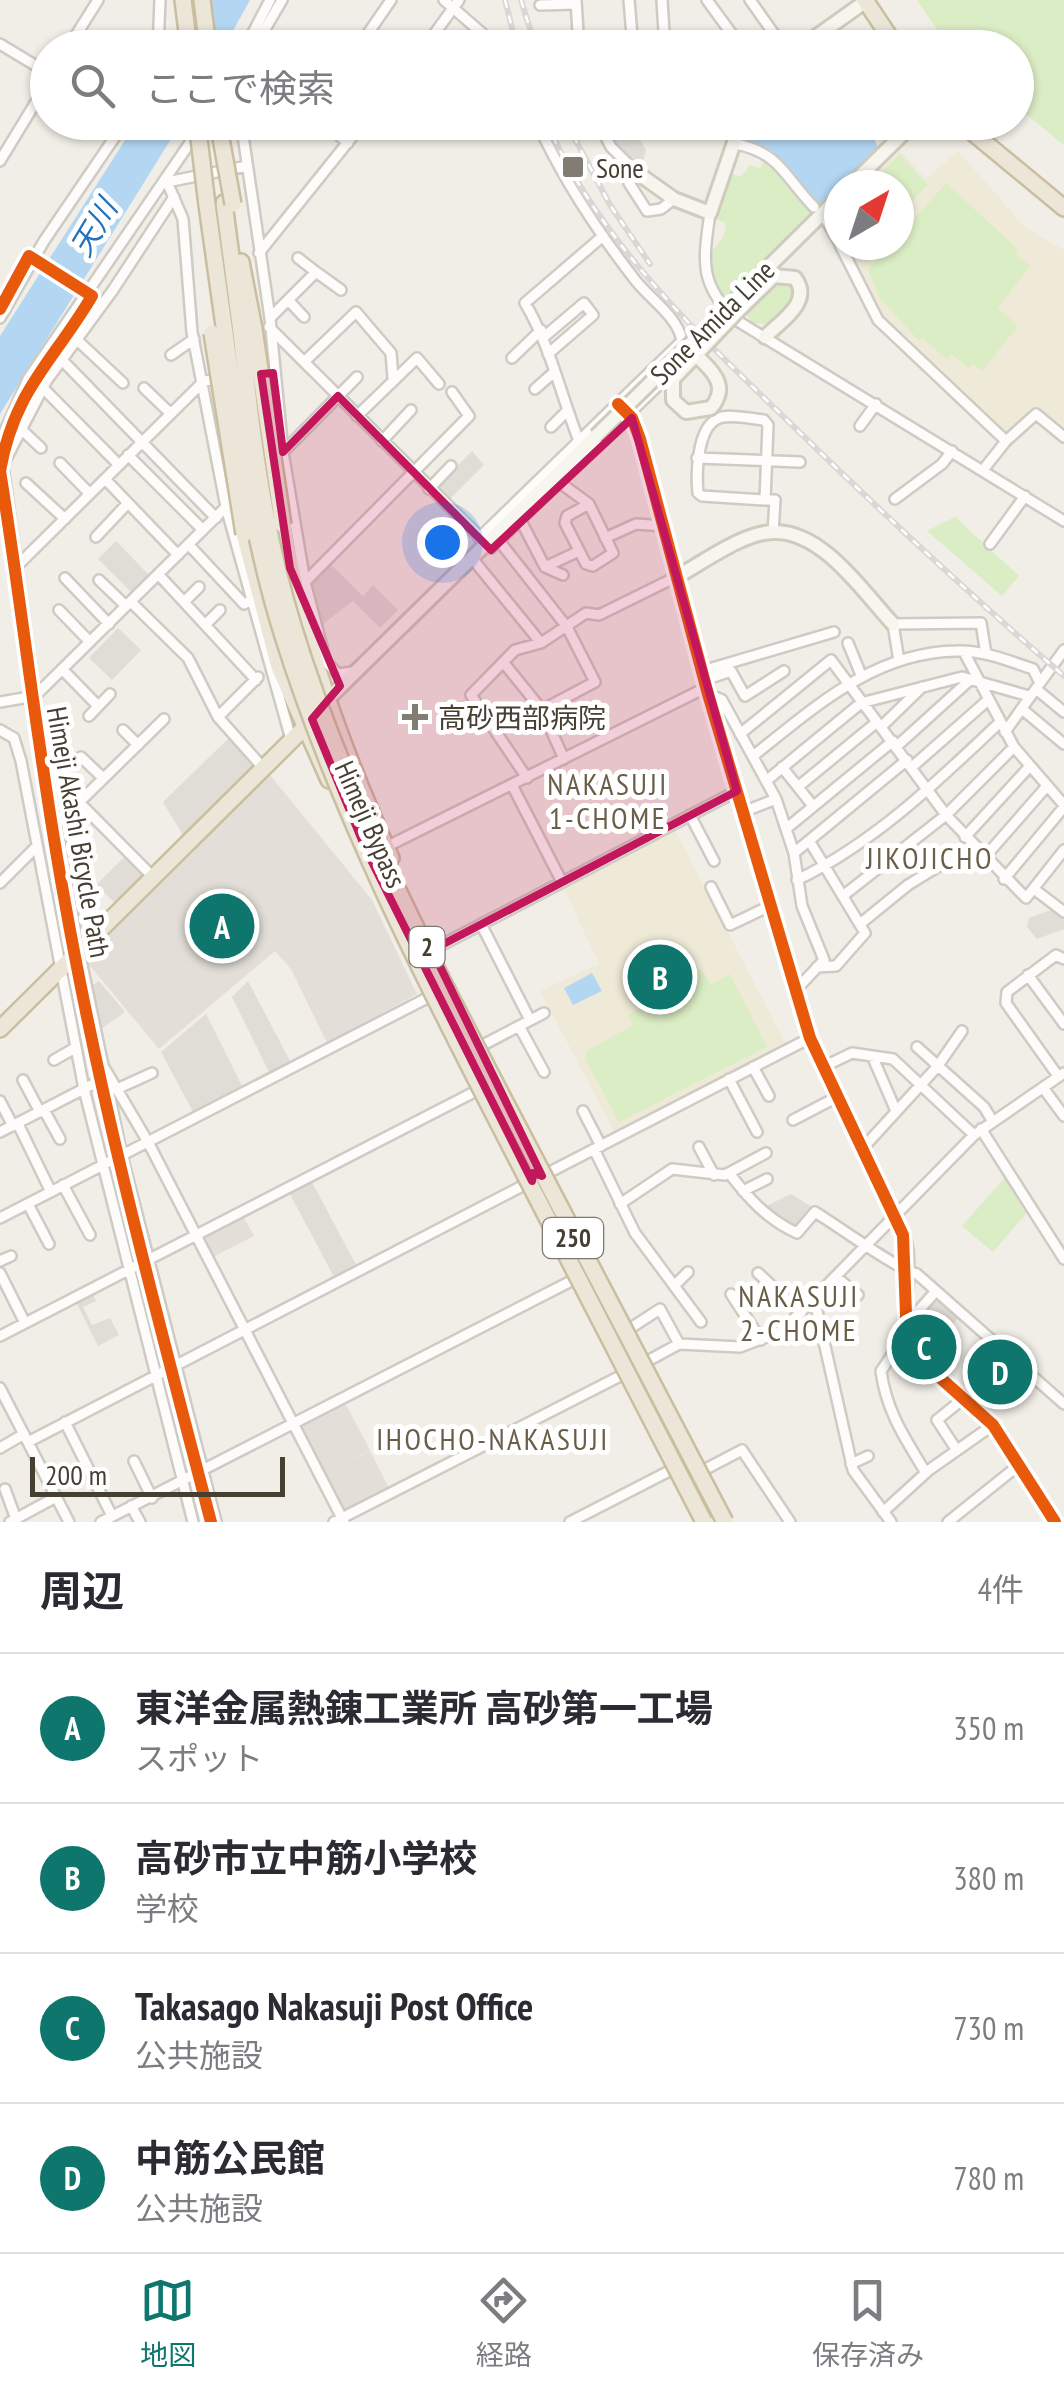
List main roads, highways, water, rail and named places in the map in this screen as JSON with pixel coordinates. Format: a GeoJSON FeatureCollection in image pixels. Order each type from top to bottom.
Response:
{"type":"FeatureCollection","features":[{"type":"Feature","properties":{"kind":"highway"},"geometry":{"type":"LineString","coordinates":[[183,0],[186,30]]}},
{"type":"Feature","properties":{"kind":"highway"},"geometry":{"type":"LineString","coordinates":[[202,0],[206,30]]}},
{"type":"Feature","properties":{"kind":"highway"},"geometry":{"type":"LineString","coordinates":[[866,1],[885,30]]}},
{"type":"Feature","properties":{"kind":"highway","name":"Himeji Bypass"},"geometry":{"type":"LineString","coordinates":[[202,140],[217,278],[245,329],[268,526],[282,587],[315,690],[373,835],[459,1014],[723,1522]]}},
{"type":"Feature","properties":{"kind":"highway"},"geometry":{"type":"LineString","coordinates":[[3,1019],[79,951],[292,744],[328,699],[284,525],[245,329],[220,140]]}},
{"type":"Feature","properties":{"kind":"highway"},"geometry":{"type":"LineString","coordinates":[[982,140],[1064,208]]}},
{"type":"Feature","properties":{"kind":"highway"},"geometry":{"type":"LineString","coordinates":[[245,329],[244,534],[279,668],[304,729]]}},
{"type":"Feature","properties":{"kind":"highway","name":"Himeji Bypass"},"geometry":{"type":"LineString","coordinates":[[245,329],[252,511],[283,635],[307,707],[382,889],[437,1005],[707,1522]]}},
{"type":"Feature","properties":{"kind":"highway","name":"250"},"geometry":{"type":"LineString","coordinates":[[328,699],[386,848],[582,1275],[723,1522]]}},
{"type":"Feature","properties":{"kind":"highway","name":"250"},"geometry":{"type":"LineString","coordinates":[[304,729],[483,1087],[622,1333],[707,1522]]}},
{"type":"Feature","properties":{"kind":"main road"},"geometry":{"type":"LineString","coordinates":[[825,30],[866,1]]}},
{"type":"Feature","properties":{"kind":"main road"},"geometry":{"type":"LineString","coordinates":[[636,172],[674,199],[710,214],[737,140]]}},
{"type":"Feature","properties":{"kind":"main road"},"geometry":{"type":"LineString","coordinates":[[866,170],[897,140]]}},
{"type":"Feature","properties":{"kind":"main road","name":"Sone Amida Line"},"geometry":{"type":"LineString","coordinates":[[328,699],[471,557],[482,541],[732,310],[824,213]]}},
{"type":"Feature","properties":{"kind":"main road"},"geometry":{"type":"LineString","coordinates":[[34,258],[86,293]]}},
{"type":"Feature","properties":{"kind":"main road"},"geometry":{"type":"LineString","coordinates":[[692,351],[717,378],[720,394],[711,408],[686,412],[673,400],[672,380],[732,310],[774,276],[795,278],[801,287],[800,300],[765,337]]}},
{"type":"Feature","properties":{"kind":"main road"},"geometry":{"type":"LineString","coordinates":[[676,577],[773,532],[812,542],[893,624]]}},
{"type":"Feature","properties":{"kind":"main road"},"geometry":{"type":"LineString","coordinates":[[892,1216],[903,1235],[906,1334],[918,1358]]}},
{"type":"Feature","properties":{"kind":"water"},"geometry":{"type":"Polygon","coordinates":[[[206,0],[250,0],[233,30],[188,30],[206,0]]]}},
{"type":"Feature","properties":{"kind":"water","name":"天川"},"geometry":{"type":"Polygon","coordinates":[[[125,140],[170,140],[0,414],[0,336],[125,140]]]}},
{"type":"Feature","properties":{"kind":"water"},"geometry":{"type":"Polygon","coordinates":[[[743,140],[874,140],[878,147],[855,170],[824,170],[824,200],[817,207],[774,155],[743,140]]]}},
{"type":"Feature","properties":{"kind":"water"},"geometry":{"type":"Polygon","coordinates":[[[592,973],[602,991],[573,1005],[564,988],[592,973]]]}},
{"type":"Feature","properties":{"kind":"railway"},"geometry":{"type":"LineString","coordinates":[[505,0],[512,30]]}},
{"type":"Feature","properties":{"kind":"railway"},"geometry":{"type":"LineString","coordinates":[[521,0],[530,30]]}},
{"type":"Feature","properties":{"kind":"railway"},"geometry":{"type":"LineString","coordinates":[[555,140],[594,208],[622,247],[685,319],[890,519],[1064,676]]}},
{"type":"Feature","properties":{"kind":"railway"},"geometry":{"type":"LineString","coordinates":[[576,140],[610,205],[650,264]]}},
{"type":"Feature","properties":{"kind":"railway"},"geometry":{"type":"LineString","coordinates":[[0,495],[59,884],[112,1140],[206,1522]]}},
{"type":"Feature","properties":{"kind":"place","name":"Sone"},"geometry":{"type":"Point","coordinates":[573,167]}},
{"type":"Feature","properties":{"kind":"place","name":"高砂西部病院"},"geometry":{"type":"Point","coordinates":[415,717]}},
{"type":"Feature","properties":{"kind":"place","name":"東洋金属熱錬工業所 高砂第一工場"},"geometry":{"type":"Point","coordinates":[222,926]}},
{"type":"Feature","properties":{"kind":"place","name":"高砂市立中筋小学校"},"geometry":{"type":"Point","coordinates":[660,977]}},
{"type":"Feature","properties":{"kind":"place","name":"Takasago Nakasuji Post Office"},"geometry":{"type":"Point","coordinates":[924,1347]}},
{"type":"Feature","properties":{"kind":"place","name":"中筋公民館"},"geometry":{"type":"Point","coordinates":[1000,1372]}},
{"type":"Feature","properties":{"kind":"district","name":"NAKASUJI 1-CHOME"},"geometry":{"type":"Point","coordinates":[608,800]}},
{"type":"Feature","properties":{"kind":"district","name":"JIKOJICHO"},"geometry":{"type":"Point","coordinates":[930,857]}},
{"type":"Feature","properties":{"kind":"district","name":"NAKASUJI 2-CHOME"},"geometry":{"type":"Point","coordinates":[799,1312]}},
{"type":"Feature","properties":{"kind":"district","name":"IHOCHO-NAKASUJI"},"geometry":{"type":"Point","coordinates":[493,1438]}}]}
